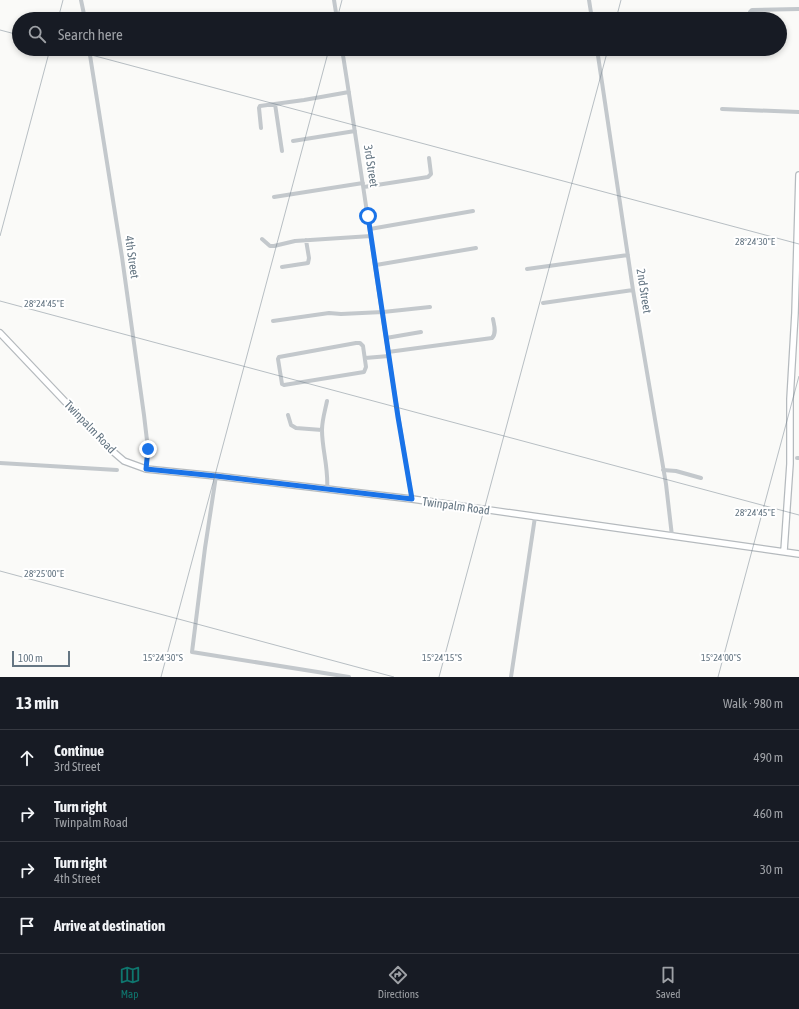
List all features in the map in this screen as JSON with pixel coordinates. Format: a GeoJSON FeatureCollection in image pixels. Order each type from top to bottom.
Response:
{"type":"FeatureCollection","features":[{"type":"Feature","properties":{"kind":"main road"},"geometry":{"type":"LineString","coordinates":[[784,552],[790,464],[790,400],[797,313],[799,175]]}},
{"type":"Feature","properties":{"kind":"main road","name":"Twinpalm Road"},"geometry":{"type":"LineString","coordinates":[[0,333],[110,449],[124,461],[146,469],[412,499],[799,554]]}},
{"type":"Feature","properties":{"kind":"street"},"geometry":{"type":"LineString","coordinates":[[81,0],[83,12]]}},
{"type":"Feature","properties":{"kind":"street"},"geometry":{"type":"LineString","coordinates":[[334,0],[336,12]]}},
{"type":"Feature","properties":{"kind":"street"},"geometry":{"type":"LineString","coordinates":[[589,0],[591,12]]}},
{"type":"Feature","properties":{"kind":"street"},"geometry":{"type":"LineString","coordinates":[[750,12],[752,10],[799,9]]}},
{"type":"Feature","properties":{"kind":"street","name":"4th Street"},"geometry":{"type":"LineString","coordinates":[[90,56],[122,258],[144,415],[148,449],[146,469]]}},
{"type":"Feature","properties":{"kind":"street","name":"3rd Street"},"geometry":{"type":"LineString","coordinates":[[343,56],[364,185],[388,354],[412,499]]}},
{"type":"Feature","properties":{"kind":"street","name":"2nd Street"},"geometry":{"type":"LineString","coordinates":[[598,56],[672,536]]}},
{"type":"Feature","properties":{"kind":"street"},"geometry":{"type":"LineString","coordinates":[[261,128],[259,106],[349,92]]}},
{"type":"Feature","properties":{"kind":"street"},"geometry":{"type":"LineString","coordinates":[[275,104],[282,151]]}},
{"type":"Feature","properties":{"kind":"street"},"geometry":{"type":"LineString","coordinates":[[722,109],[799,112]]}},
{"type":"Feature","properties":{"kind":"street"},"geometry":{"type":"LineString","coordinates":[[293,142],[355,131]]}},
{"type":"Feature","properties":{"kind":"street"},"geometry":{"type":"LineString","coordinates":[[274,196],[428,177],[431,174],[429,158]]}},
{"type":"Feature","properties":{"kind":"street"},"geometry":{"type":"LineString","coordinates":[[370,229],[473,211]]}},
{"type":"Feature","properties":{"kind":"street"},"geometry":{"type":"LineString","coordinates":[[262,239],[270,246],[274,246],[295,241],[371,236]]}},
{"type":"Feature","properties":{"kind":"street"},"geometry":{"type":"LineString","coordinates":[[282,267],[308,263],[309,258],[306,240]]}},
{"type":"Feature","properties":{"kind":"street"},"geometry":{"type":"LineString","coordinates":[[376,265],[476,248]]}},
{"type":"Feature","properties":{"kind":"street"},"geometry":{"type":"LineString","coordinates":[[528,269],[628,255]]}},
{"type":"Feature","properties":{"kind":"street"},"geometry":{"type":"LineString","coordinates":[[543,303],[634,290]]}},
{"type":"Feature","properties":{"kind":"street"},"geometry":{"type":"LineString","coordinates":[[273,321],[329,312],[341,314],[383,312],[430,307]]}},
{"type":"Feature","properties":{"kind":"street"},"geometry":{"type":"LineString","coordinates":[[365,358],[492,338],[494,337],[495,332],[493,319]]}},
{"type":"Feature","properties":{"kind":"street"},"geometry":{"type":"LineString","coordinates":[[386,338],[421,332]]}},
{"type":"Feature","properties":{"kind":"street"},"geometry":{"type":"LineString","coordinates":[[356,343],[363,346],[365,358],[366,367],[364,372],[284,385],[281,382],[278,359],[281,356],[356,343]]}},
{"type":"Feature","properties":{"kind":"street"},"geometry":{"type":"LineString","coordinates":[[327,490],[328,480],[322,420],[328,402]]}},
{"type":"Feature","properties":{"kind":"street"},"geometry":{"type":"LineString","coordinates":[[288,415],[291,425],[296,428],[322,430]]}},
{"type":"Feature","properties":{"kind":"street"},"geometry":{"type":"LineString","coordinates":[[0,464],[117,470]]}},
{"type":"Feature","properties":{"kind":"street"},"geometry":{"type":"LineString","coordinates":[[663,470],[676,471],[702,478]]}},
{"type":"Feature","properties":{"kind":"street"},"geometry":{"type":"LineString","coordinates":[[216,476],[192,652],[350,677]]}},
{"type":"Feature","properties":{"kind":"street"},"geometry":{"type":"LineString","coordinates":[[511,677],[535,517]]}},
{"type":"Feature","properties":{"kind":"route"},"geometry":{"type":"LineString","coordinates":[[148,449],[146,469],[412,499],[398,417],[368,216]]}}]}
